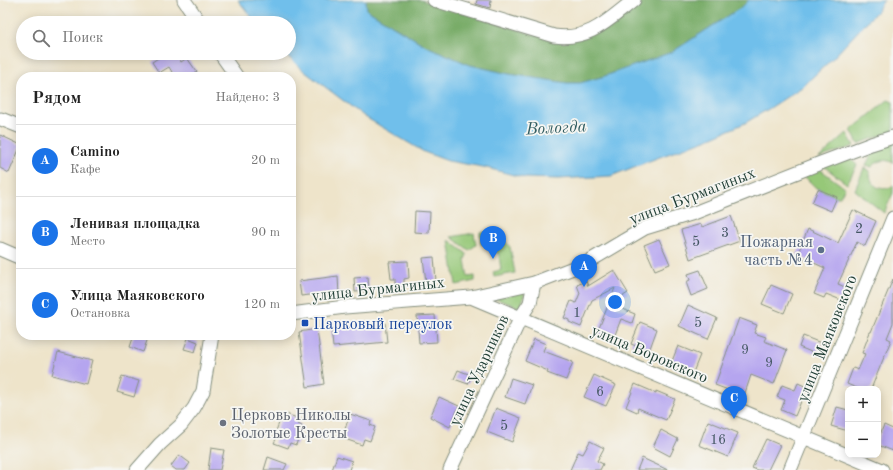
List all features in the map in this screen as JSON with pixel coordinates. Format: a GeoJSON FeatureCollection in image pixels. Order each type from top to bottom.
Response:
{"type":"FeatureCollection","features":[{"type":"Feature","properties":{"kind":"street"},"geometry":{"type":"LineString","coordinates":[[184,0],[195,16]]}},
{"type":"Feature","properties":{"kind":"street"},"geometry":{"type":"LineString","coordinates":[[434,0],[554,36],[564,37],[577,36],[590,32],[603,25],[634,0]]}},
{"type":"Feature","properties":{"kind":"street"},"geometry":{"type":"LineString","coordinates":[[225,60],[233,72]]}},
{"type":"Feature","properties":{"kind":"street"},"geometry":{"type":"LineString","coordinates":[[1,120],[16,125]]}},
{"type":"Feature","properties":{"kind":"street","name":"улица Бурмагиных"},"geometry":{"type":"LineString","coordinates":[[296,313],[345,307],[471,297],[534,283],[586,263],[645,228],[694,213],[818,164],[893,137]]}},
{"type":"Feature","properties":{"kind":"street","name":"улица Маяковского"},"geometry":{"type":"LineString","coordinates":[[790,470],[893,218]]}},
{"type":"Feature","properties":{"kind":"street"},"geometry":{"type":"LineString","coordinates":[[0,249],[16,256]]}},
{"type":"Feature","properties":{"kind":"street","name":"улица Ударников"},"geometry":{"type":"LineString","coordinates":[[450,470],[521,317],[530,303],[534,283]]}},
{"type":"Feature","properties":{"kind":"street","name":"улица Воровского"},"geometry":{"type":"LineString","coordinates":[[471,297],[882,470]]}},
{"type":"Feature","properties":{"kind":"street"},"geometry":{"type":"LineString","coordinates":[[137,470],[160,444],[181,425],[194,408],[203,391],[211,340]]}},
{"type":"Feature","properties":{"kind":"green space"},"geometry":{"type":"Polygon","coordinates":[[[366,0],[421,0],[553,40],[604,29],[641,0],[749,0],[742,7],[672,52],[605,76],[580,83],[567,83],[509,74],[470,65],[426,46],[367,10],[366,0]]]}},
{"type":"Feature","properties":{"kind":"green space"},"geometry":{"type":"Polygon","coordinates":[[[888,100],[893,102],[893,131],[858,144],[851,130],[888,100]]]}},
{"type":"Feature","properties":{"kind":"green space"},"geometry":{"type":"Polygon","coordinates":[[[847,133],[854,146],[819,158],[847,133]]]}},
{"type":"Feature","properties":{"kind":"green space"},"geometry":{"type":"Polygon","coordinates":[[[893,141],[893,163],[885,160],[876,163],[872,167],[866,165],[876,145],[893,141]]]}},
{"type":"Feature","properties":{"kind":"green space"},"geometry":{"type":"Polygon","coordinates":[[[847,155],[857,165],[847,184],[822,165],[847,155]]]}},
{"type":"Feature","properties":{"kind":"green space"},"geometry":{"type":"Polygon","coordinates":[[[817,167],[845,188],[840,197],[816,188],[802,174],[817,167]]]}},
{"type":"Feature","properties":{"kind":"green space"},"geometry":{"type":"Polygon","coordinates":[[[864,168],[870,171],[871,180],[876,186],[884,189],[893,186],[893,193],[884,213],[855,190],[864,168]]]}},
{"type":"Feature","properties":{"kind":"green space"},"geometry":{"type":"Polygon","coordinates":[[[480,232],[489,232],[497,235],[490,246],[481,244],[480,232]]]}},
{"type":"Feature","properties":{"kind":"green space"},"geometry":{"type":"Polygon","coordinates":[[[474,233],[476,245],[469,250],[451,237],[474,233]]]}},
{"type":"Feature","properties":{"kind":"green space"},"geometry":{"type":"Polygon","coordinates":[[[503,239],[510,247],[515,273],[494,277],[493,272],[501,270],[499,255],[495,250],[503,239]]]}},
{"type":"Feature","properties":{"kind":"green space"},"geometry":{"type":"Polygon","coordinates":[[[449,240],[467,254],[465,260],[468,277],[475,276],[475,281],[456,285],[449,240]]]}},
{"type":"Feature","properties":{"kind":"green space"},"geometry":{"type":"Polygon","coordinates":[[[525,291],[521,308],[494,298],[525,291]]]}},
{"type":"Feature","properties":{"kind":"water","name":"Вологда"},"geometry":{"type":"Polygon","coordinates":[[[238,0],[366,0],[367,10],[426,46],[470,65],[509,74],[567,83],[580,83],[605,76],[672,52],[742,7],[749,0],[884,0],[877,11],[832,59],[802,87],[745,123],[708,139],[611,176],[558,179],[525,178],[483,167],[448,161],[424,152],[365,117],[292,60],[296,60],[296,16],[251,16],[238,0]]]}},
{"type":"Feature","properties":{"kind":"building"},"geometry":{"type":"Polygon","coordinates":[[[477,0],[491,0],[490,8],[476,4],[477,0]]]}},
{"type":"Feature","properties":{"kind":"building"},"geometry":{"type":"Polygon","coordinates":[[[155,60],[180,60],[181,62],[188,60],[197,72],[172,72],[169,67],[158,72],[152,62],[155,60]]]}},
{"type":"Feature","properties":{"kind":"building"},"geometry":{"type":"Polygon","coordinates":[[[0,135],[16,143],[16,157],[9,173],[0,168],[0,135]]]}},
{"type":"Feature","properties":{"kind":"building"},"geometry":{"type":"Polygon","coordinates":[[[818,189],[837,197],[831,211],[812,203],[818,189]]]}},
{"type":"Feature","properties":{"kind":"building"},"geometry":{"type":"Polygon","coordinates":[[[853,210],[876,221],[865,246],[857,242],[838,284],[847,288],[841,300],[826,294],[824,298],[814,294],[825,268],[797,255],[808,229],[838,243],[853,210]]]}},
{"type":"Feature","properties":{"kind":"building"},"geometry":{"type":"Polygon","coordinates":[[[415,211],[430,212],[429,233],[414,232],[415,211]]]}},
{"type":"Feature","properties":{"kind":"building"},"geometry":{"type":"Polygon","coordinates":[[[731,216],[740,241],[690,259],[681,230],[701,224],[702,227],[731,216]]]}},
{"type":"Feature","properties":{"kind":"building"},"geometry":{"type":"Polygon","coordinates":[[[659,239],[670,264],[655,270],[644,245],[659,239]]]}},
{"type":"Feature","properties":{"kind":"building"},"geometry":{"type":"Polygon","coordinates":[[[434,257],[436,281],[426,282],[423,258],[434,257]]]}},
{"type":"Feature","properties":{"kind":"building"},"geometry":{"type":"Polygon","coordinates":[[[408,261],[409,278],[404,279],[404,286],[395,286],[395,279],[391,279],[389,262],[408,261]]]}},
{"type":"Feature","properties":{"kind":"building"},"geometry":{"type":"Polygon","coordinates":[[[614,270],[628,293],[610,304],[635,314],[632,323],[621,319],[613,340],[597,333],[615,288],[592,300],[581,327],[564,318],[571,301],[576,303],[580,293],[577,285],[586,281],[588,286],[614,270]]]}},
{"type":"Feature","properties":{"kind":"building"},"geometry":{"type":"Polygon","coordinates":[[[700,270],[708,289],[691,296],[686,282],[690,280],[688,274],[700,270]]]}},
{"type":"Feature","properties":{"kind":"building"},"geometry":{"type":"Polygon","coordinates":[[[338,276],[339,295],[327,296],[327,293],[301,296],[299,281],[338,276]]]}},
{"type":"Feature","properties":{"kind":"building"},"geometry":{"type":"Polygon","coordinates":[[[368,277],[369,291],[355,292],[354,278],[368,277]]]}},
{"type":"Feature","properties":{"kind":"building"},"geometry":{"type":"Polygon","coordinates":[[[893,279],[893,323],[887,338],[891,340],[872,386],[852,386],[847,384],[853,368],[858,370],[865,354],[862,353],[893,279]]]}},
{"type":"Feature","properties":{"kind":"building"},"geometry":{"type":"Polygon","coordinates":[[[771,285],[792,294],[784,313],[762,304],[771,285]]]}},
{"type":"Feature","properties":{"kind":"building"},"geometry":{"type":"Polygon","coordinates":[[[688,305],[717,318],[708,339],[679,326],[688,305]]]}},
{"type":"Feature","properties":{"kind":"building"},"geometry":{"type":"Polygon","coordinates":[[[435,315],[437,342],[419,343],[417,316],[435,315]]]}},
{"type":"Feature","properties":{"kind":"building"},"geometry":{"type":"Polygon","coordinates":[[[739,318],[757,325],[754,333],[766,337],[764,341],[787,350],[774,384],[751,375],[744,396],[715,385],[739,318]]]}},
{"type":"Feature","properties":{"kind":"building"},"geometry":{"type":"Polygon","coordinates":[[[640,322],[657,329],[649,351],[631,344],[640,322]]]}},
{"type":"Feature","properties":{"kind":"building"},"geometry":{"type":"Polygon","coordinates":[[[385,323],[387,342],[333,347],[331,328],[385,323]]]}},
{"type":"Feature","properties":{"kind":"building"},"geometry":{"type":"Polygon","coordinates":[[[317,329],[324,384],[307,387],[299,332],[317,329]]]}},
{"type":"Feature","properties":{"kind":"building"},"geometry":{"type":"Polygon","coordinates":[[[803,336],[821,343],[816,354],[799,347],[803,336]]]}},
{"type":"Feature","properties":{"kind":"building"},"geometry":{"type":"Polygon","coordinates":[[[534,339],[546,344],[543,351],[573,362],[566,380],[547,373],[548,371],[525,361],[534,339]]]}},
{"type":"Feature","properties":{"kind":"building"},"geometry":{"type":"Polygon","coordinates":[[[132,340],[147,340],[143,352],[130,347],[132,340]]]}},
{"type":"Feature","properties":{"kind":"building"},"geometry":{"type":"Polygon","coordinates":[[[187,340],[198,342],[195,352],[184,349],[187,340]]]}},
{"type":"Feature","properties":{"kind":"building"},"geometry":{"type":"Polygon","coordinates":[[[678,346],[700,355],[692,375],[670,366],[678,346]]]}},
{"type":"Feature","properties":{"kind":"building"},"geometry":{"type":"Polygon","coordinates":[[[58,352],[92,361],[86,384],[52,375],[58,352]]]}},
{"type":"Feature","properties":{"kind":"building"},"geometry":{"type":"Polygon","coordinates":[[[458,370],[471,375],[468,384],[454,379],[458,370]]]}},
{"type":"Feature","properties":{"kind":"building"},"geometry":{"type":"Polygon","coordinates":[[[594,375],[616,385],[606,406],[584,397],[594,375]]]}},
{"type":"Feature","properties":{"kind":"building"},"geometry":{"type":"Polygon","coordinates":[[[122,376],[139,381],[134,397],[117,392],[122,376]]]}},
{"type":"Feature","properties":{"kind":"building"},"geometry":{"type":"Polygon","coordinates":[[[511,378],[532,385],[525,404],[505,397],[511,378]]]}},
{"type":"Feature","properties":{"kind":"building"},"geometry":{"type":"Polygon","coordinates":[[[798,383],[807,387],[795,416],[781,410],[785,400],[777,397],[782,385],[795,390],[798,383]]]}},
{"type":"Feature","properties":{"kind":"building"},"geometry":{"type":"Polygon","coordinates":[[[635,384],[675,399],[666,420],[638,408],[637,412],[626,407],[635,384]]]}},
{"type":"Feature","properties":{"kind":"building"},"geometry":{"type":"Polygon","coordinates":[[[439,397],[459,406],[450,427],[430,417],[439,397]]]}},
{"type":"Feature","properties":{"kind":"building"},"geometry":{"type":"Polygon","coordinates":[[[837,407],[845,409],[845,430],[831,426],[837,407]]]}},
{"type":"Feature","properties":{"kind":"building"},"geometry":{"type":"Polygon","coordinates":[[[496,408],[521,418],[512,442],[487,432],[496,408]]]}},
{"type":"Feature","properties":{"kind":"building"},"geometry":{"type":"Polygon","coordinates":[[[286,414],[300,419],[298,424],[302,426],[296,445],[290,443],[288,448],[274,443],[277,437],[274,436],[281,418],[284,419],[286,414]]]}},
{"type":"Feature","properties":{"kind":"building"},"geometry":{"type":"Polygon","coordinates":[[[350,414],[371,421],[370,425],[375,427],[370,441],[364,439],[362,445],[342,438],[350,414]]]}},
{"type":"Feature","properties":{"kind":"building"},"geometry":{"type":"Polygon","coordinates":[[[708,421],[738,433],[728,457],[699,445],[708,421]]]}},
{"type":"Feature","properties":{"kind":"building"},"geometry":{"type":"Polygon","coordinates":[[[884,425],[893,429],[893,451],[881,446],[881,432],[884,425]]]}},
{"type":"Feature","properties":{"kind":"building"},"geometry":{"type":"Polygon","coordinates":[[[661,430],[678,439],[670,456],[653,447],[661,430]]]}},
{"type":"Feature","properties":{"kind":"building"},"geometry":{"type":"Polygon","coordinates":[[[766,439],[780,445],[768,470],[757,470],[752,468],[766,439]]]}},
{"type":"Feature","properties":{"kind":"building"},"geometry":{"type":"Polygon","coordinates":[[[590,441],[604,448],[597,461],[603,464],[600,470],[570,470],[578,452],[583,454],[590,441]]]}},
{"type":"Feature","properties":{"kind":"building"},"geometry":{"type":"Polygon","coordinates":[[[211,448],[224,450],[220,470],[208,470],[211,448]]]}},
{"type":"Feature","properties":{"kind":"building"},"geometry":{"type":"Polygon","coordinates":[[[179,455],[190,463],[185,470],[176,470],[171,466],[179,455]]]}},
{"type":"Feature","properties":{"kind":"building"},"geometry":{"type":"Polygon","coordinates":[[[337,456],[352,461],[349,470],[332,470],[337,456]]]}},
{"type":"Feature","properties":{"kind":"building"},"geometry":{"type":"Polygon","coordinates":[[[268,457],[287,464],[284,470],[264,470],[268,457]]]}},
{"type":"Feature","properties":{"kind":"building"},"geometry":{"type":"Polygon","coordinates":[[[642,458],[668,470],[637,470],[642,458]]]}},
{"type":"Feature","properties":{"kind":"place","name":"Пожарная часть №4"},"geometry":{"type":"Point","coordinates":[821,250]}},
{"type":"Feature","properties":{"kind":"place","name":"Ленивая площадка"},"geometry":{"type":"Point","coordinates":[493,259]}},
{"type":"Feature","properties":{"kind":"place","name":"Camino"},"geometry":{"type":"Point","coordinates":[584,287]}},
{"type":"Feature","properties":{"kind":"place","name":"Парковый переулок"},"geometry":{"type":"Point","coordinates":[305,323]}},
{"type":"Feature","properties":{"kind":"place","name":"Улица Маяковского"},"geometry":{"type":"Point","coordinates":[734,419]}},
{"type":"Feature","properties":{"kind":"place","name":"Церковь Николы Золотые Кресты"},"geometry":{"type":"Point","coordinates":[223,423]}}]}
